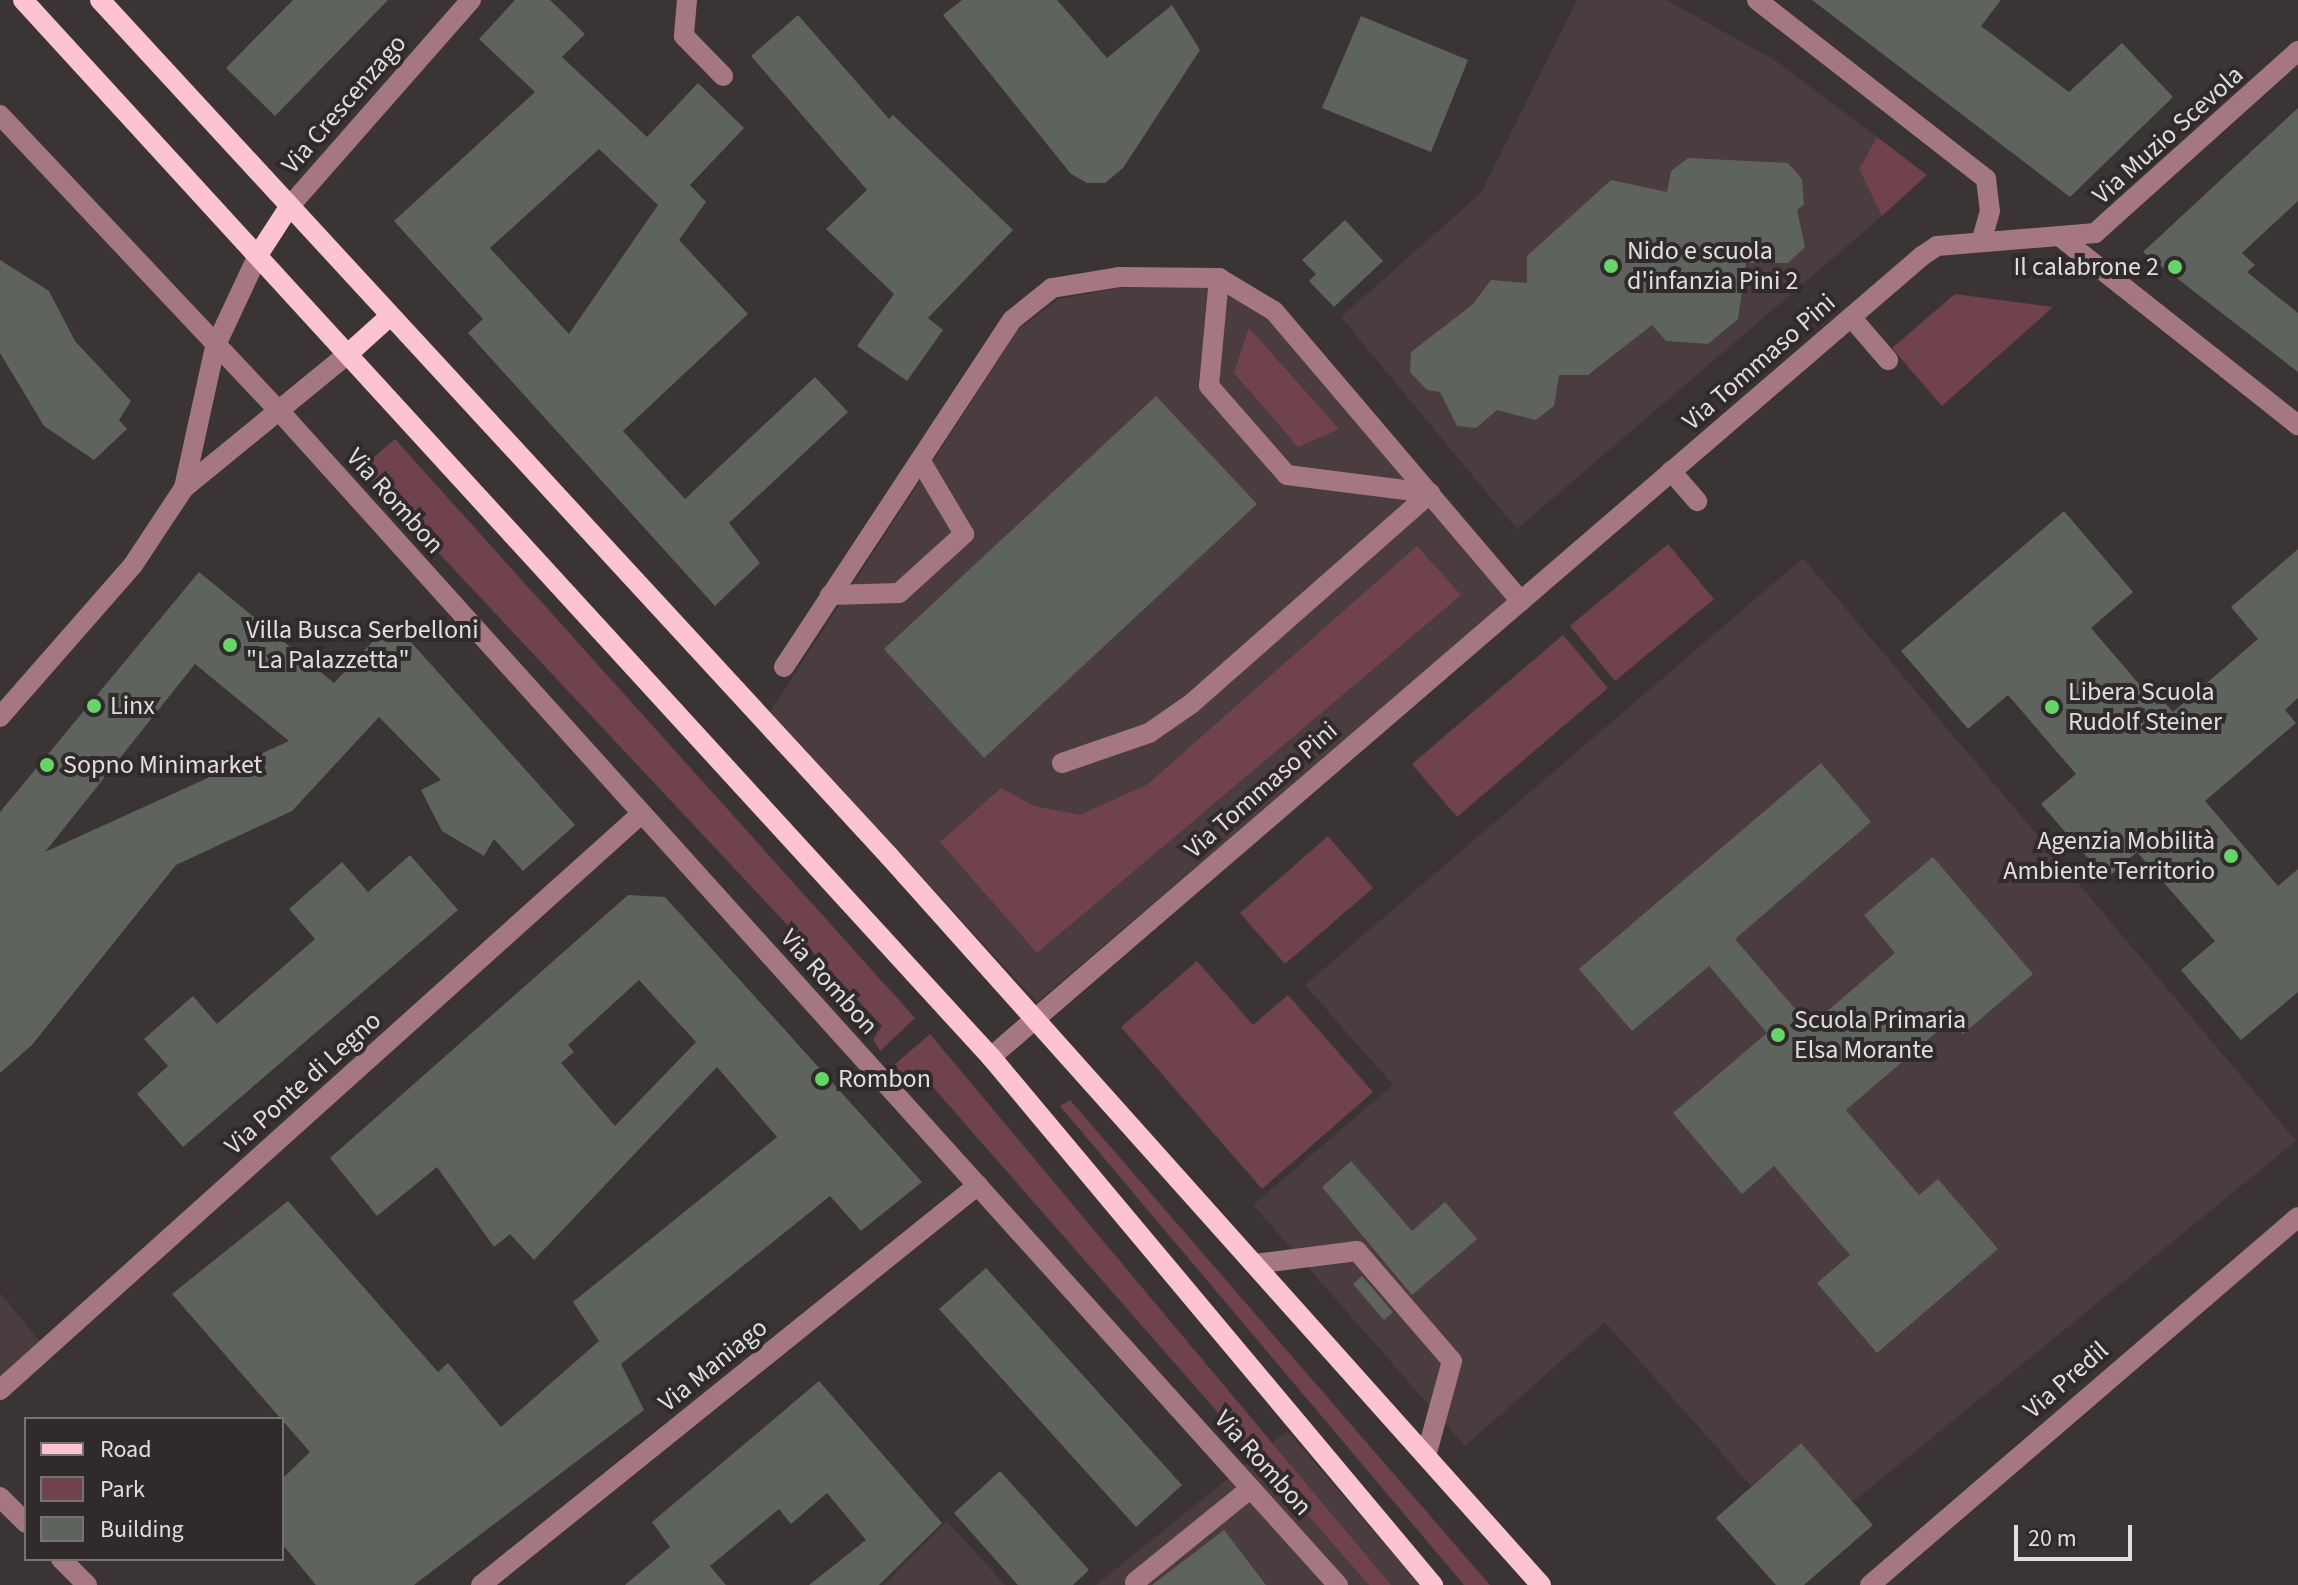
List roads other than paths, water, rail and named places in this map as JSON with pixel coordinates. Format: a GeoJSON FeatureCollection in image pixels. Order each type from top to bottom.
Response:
{"type":"FeatureCollection","features":[{"type":"Feature","properties":{"kind":"main road","name":"Via Rombon"},"geometry":{"type":"LineString","coordinates":[[23,0],[991,1057],[1433,1585]]}},
{"type":"Feature","properties":{"kind":"main road"},"geometry":{"type":"LineString","coordinates":[[100,0],[1035,1018],[1541,1585]]}},
{"type":"Feature","properties":{"kind":"main road"},"geometry":{"type":"LineString","coordinates":[[258,255],[289,207]]}},
{"type":"Feature","properties":{"kind":"main road"},"geometry":{"type":"LineString","coordinates":[[348,354],[389,317]]}},
{"type":"Feature","properties":{"kind":"street","name":"Via Crescenzago"},"geometry":{"type":"LineString","coordinates":[[289,207],[471,0]]}},
{"type":"Feature","properties":{"kind":"street"},"geometry":{"type":"LineString","coordinates":[[687,0],[684,36],[723,76]]}},
{"type":"Feature","properties":{"kind":"street"},"geometry":{"type":"LineString","coordinates":[[1757,0],[1986,179],[1990,211],[1981,242]]}},
{"type":"Feature","properties":{"kind":"street","name":"Via Muzio Scevola"},"geometry":{"type":"LineString","coordinates":[[2063,239],[2112,222],[2298,51]]}},
{"type":"Feature","properties":{"kind":"street","name":"Via Rombon"},"geometry":{"type":"LineString","coordinates":[[0,115],[215,347],[282,414],[1338,1585]]}},
{"type":"Feature","properties":{"kind":"street"},"geometry":{"type":"LineString","coordinates":[[2063,239],[2298,425]]}},
{"type":"Feature","properties":{"kind":"street","name":"Via Tommaso Pini"},"geometry":{"type":"LineString","coordinates":[[1035,1018],[1937,246],[2063,239]]}},
{"type":"Feature","properties":{"kind":"street"},"geometry":{"type":"LineString","coordinates":[[184,488],[215,347],[258,255]]}},
{"type":"Feature","properties":{"kind":"street"},"geometry":{"type":"LineString","coordinates":[[784,667],[1012,320],[1052,288],[1119,277],[1219,278],[1274,311],[1305,342],[1521,601]]}},
{"type":"Feature","properties":{"kind":"street"},"geometry":{"type":"LineString","coordinates":[[1219,278],[1209,386],[1287,475],[1430,493]]}},
{"type":"Feature","properties":{"kind":"street"},"geometry":{"type":"LineString","coordinates":[[1851,317],[1888,360]]}},
{"type":"Feature","properties":{"kind":"street"},"geometry":{"type":"LineString","coordinates":[[0,717],[133,565],[184,488],[282,414],[348,354]]}},
{"type":"Feature","properties":{"kind":"street"},"geometry":{"type":"LineString","coordinates":[[830,595],[899,593],[964,534],[920,460]]}},
{"type":"Feature","properties":{"kind":"street"},"geometry":{"type":"LineString","coordinates":[[1671,471],[1697,501]]}},
{"type":"Feature","properties":{"kind":"street"},"geometry":{"type":"LineString","coordinates":[[1062,763],[1149,733],[1191,704],[1430,493]]}},
{"type":"Feature","properties":{"kind":"street","name":"Via Ponte di Legno"},"geometry":{"type":"LineString","coordinates":[[0,1390],[641,814]]}},
{"type":"Feature","properties":{"kind":"street"},"geometry":{"type":"LineString","coordinates":[[991,1057],[1035,1018]]}},
{"type":"Feature","properties":{"kind":"street","name":"Via Maniago"},"geometry":{"type":"LineString","coordinates":[[481,1585],[978,1185]]}},
{"type":"Feature","properties":{"kind":"street","name":"Via Predil"},"geometry":{"type":"LineString","coordinates":[[1870,1585],[2298,1217]]}},
{"type":"Feature","properties":{"kind":"street"},"geometry":{"type":"LineString","coordinates":[[1254,1264],[1357,1251],[1452,1361],[1426,1456]]}},
{"type":"Feature","properties":{"kind":"street"},"geometry":{"type":"LineString","coordinates":[[1135,1582],[1251,1488]]}},
{"type":"Feature","properties":{"kind":"street"},"geometry":{"type":"LineString","coordinates":[[0,1497],[24,1521]]}},
{"type":"Feature","properties":{"kind":"street"},"geometry":{"type":"LineString","coordinates":[[63,1561],[87,1585]]}},
{"type":"Feature","properties":{"kind":"place","name":"Nido e scuola d'infanzia Pini 2"},"geometry":{"type":"Point","coordinates":[1611,266]}},
{"type":"Feature","properties":{"kind":"place","name":"Il calabrone 2"},"geometry":{"type":"Point","coordinates":[2175,267]}},
{"type":"Feature","properties":{"kind":"place","name":"Villa Busca Serbelloni \"La Palazzetta\""},"geometry":{"type":"Point","coordinates":[230,645]}},
{"type":"Feature","properties":{"kind":"place","name":"Linx"},"geometry":{"type":"Point","coordinates":[94,706]}},
{"type":"Feature","properties":{"kind":"place","name":"Libera Scuola Rudolf Steiner"},"geometry":{"type":"Point","coordinates":[2052,707]}},
{"type":"Feature","properties":{"kind":"place","name":"Sopno Minimarket"},"geometry":{"type":"Point","coordinates":[47,765]}},
{"type":"Feature","properties":{"kind":"place","name":"Agenzia Mobilità Ambiente Territorio"},"geometry":{"type":"Point","coordinates":[2231,856]}},
{"type":"Feature","properties":{"kind":"place","name":"Scuola Primaria Elsa Morante"},"geometry":{"type":"Point","coordinates":[1778,1035]}},
{"type":"Feature","properties":{"kind":"place","name":"Rombon"},"geometry":{"type":"Point","coordinates":[822,1079]}}]}
